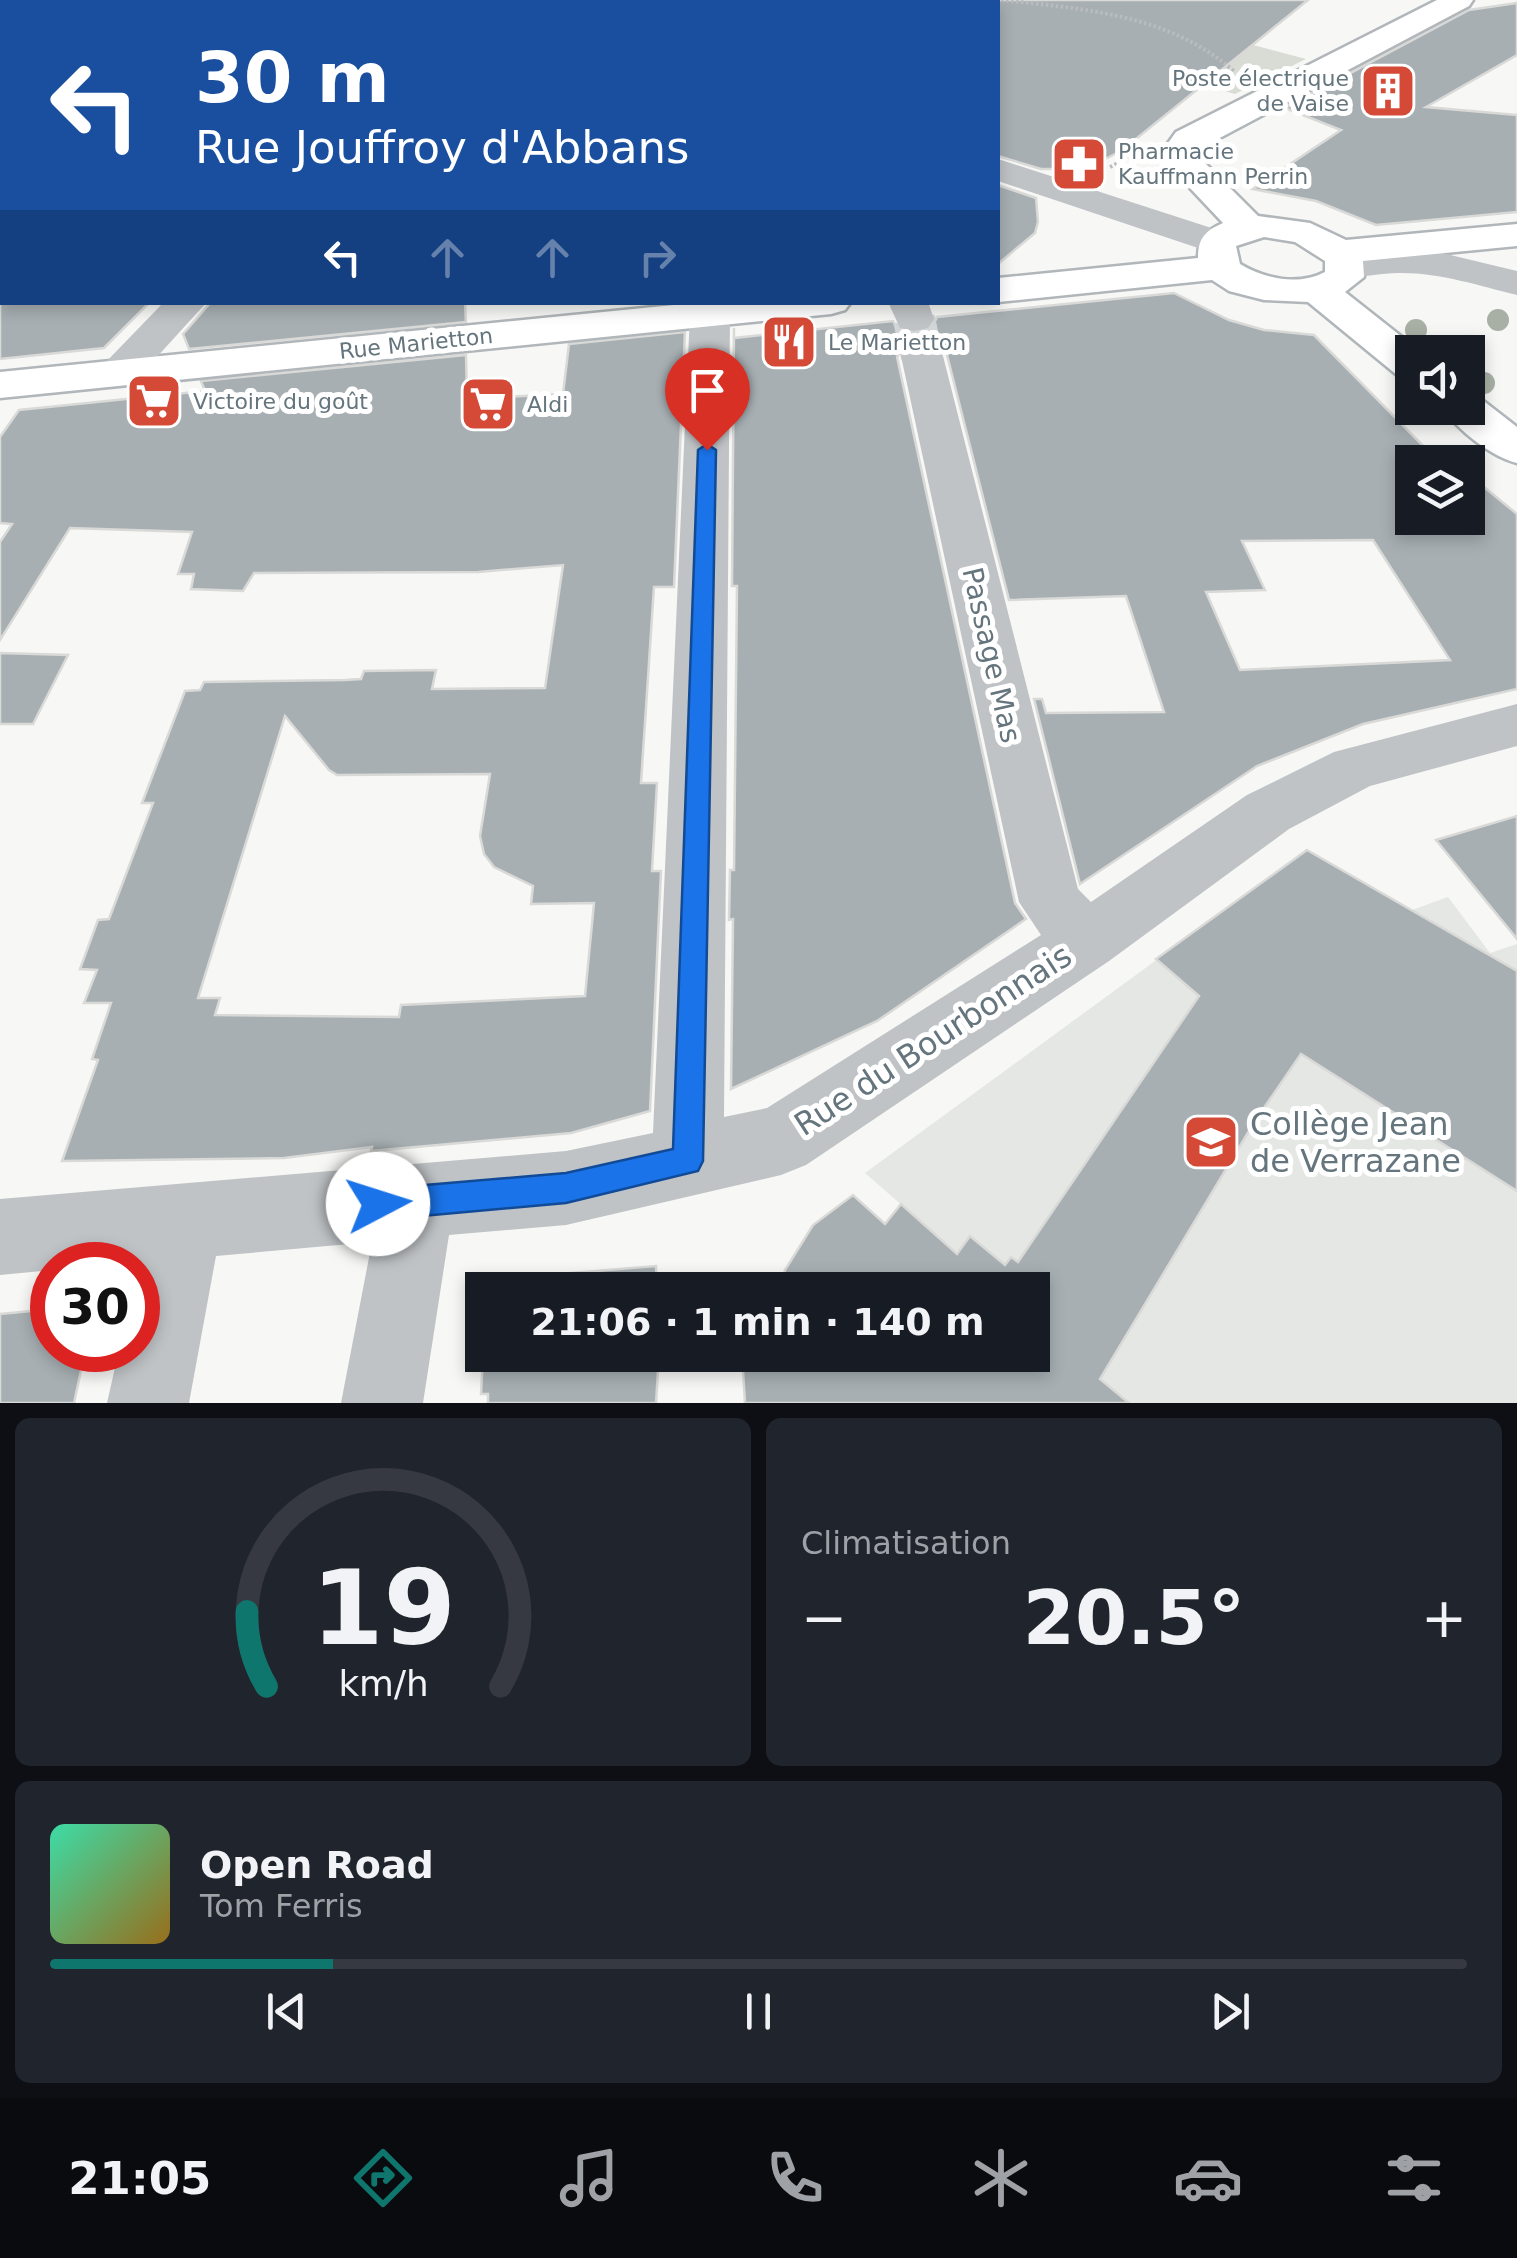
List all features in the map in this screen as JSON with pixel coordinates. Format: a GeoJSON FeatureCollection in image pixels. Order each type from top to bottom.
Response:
{"type":"FeatureCollection","features":[{"type":"Feature","properties":{"kind":"main road"},"geometry":{"type":"LineString","coordinates":[[1459,0],[1188,138],[1180,150],[1228,246],[1254,286],[1299,293],[1335,270],[1517,235]]}},
{"type":"Feature","properties":{"kind":"main road"},"geometry":{"type":"LineString","coordinates":[[1000,290],[1298,231],[1395,345]]}},
{"type":"Feature","properties":{"kind":"main road","name":"Rue Marietton"},"geometry":{"type":"LineString","coordinates":[[2,388],[119,372],[802,305]]}},
{"type":"Feature","properties":{"kind":"main road"},"geometry":{"type":"LineString","coordinates":[[1485,423],[1517,448]]}},
{"type":"Feature","properties":{"kind":"street"},"geometry":{"type":"LineString","coordinates":[[1000,171],[1228,246]]}},
{"type":"Feature","properties":{"kind":"street"},"geometry":{"type":"LineString","coordinates":[[1335,270],[1401,261],[1442,264],[1517,283]]}},
{"type":"Feature","properties":{"kind":"street"},"geometry":{"type":"LineString","coordinates":[[1442,264],[1517,297]]}},
{"type":"Feature","properties":{"kind":"street"},"geometry":{"type":"LineString","coordinates":[[119,372],[183,305]]}},
{"type":"Feature","properties":{"kind":"street"},"geometry":{"type":"LineString","coordinates":[[688,1161],[710,314]]}},
{"type":"Feature","properties":{"kind":"street","name":"Passage Mas"},"geometry":{"type":"LineString","coordinates":[[915,326],[1050,902],[1086,941]]}},
{"type":"Feature","properties":{"kind":"street","name":"Rue du Bourbonnais"},"geometry":{"type":"LineString","coordinates":[[0,1237],[566,1188],[781,1140],[1086,941],[1268,812],[1337,777],[1448,740],[1517,725]]}},
{"type":"Feature","properties":{"kind":"street"},"geometry":{"type":"LineString","coordinates":[[382,1403],[417,1201]]}},
{"type":"Feature","properties":{"kind":"street"},"geometry":{"type":"LineString","coordinates":[[148,1403],[185,1221]]}},
{"type":"Feature","properties":{"kind":"path"},"geometry":{"type":"LineString","coordinates":[[1002,0],[1108,13],[1170,32],[1223,59],[1236,73]]}},
{"type":"Feature","properties":{"kind":"shaded area"},"geometry":{"type":"Polygon","coordinates":[[[1000,0],[1081,0],[1306,59],[1235,94],[1000,26],[1000,0]]]}},
{"type":"Feature","properties":{"kind":"shaded area","name":"Collège Jean de Verrazane"},"geometry":{"type":"Polygon","coordinates":[[[1307,850],[1412,910],[1448,897],[1490,953],[1517,944],[1517,1403],[1129,1403],[1050,1334],[1050,1272],[978,1272],[865,1173],[1307,850]]]}},
{"type":"Feature","properties":{"kind":"building"},"geometry":{"type":"Polygon","coordinates":[[[1000,0],[1308,0],[1121,151],[1085,169],[1041,169],[1000,157],[1000,0]]]}},
{"type":"Feature","properties":{"kind":"building"},"geometry":{"type":"Polygon","coordinates":[[[1517,3],[1517,55],[1426,107],[1517,115],[1517,212],[1376,225],[1316,201],[1253,189],[1341,130],[1285,108],[1469,10],[1517,3]]]}},
{"type":"Feature","properties":{"kind":"building"},"geometry":{"type":"Polygon","coordinates":[[[1000,186],[1036,198],[1035,233],[1000,262],[1000,186]]]}},
{"type":"Feature","properties":{"kind":"building"},"geometry":{"type":"Polygon","coordinates":[[[1174,293],[1229,320],[1264,330],[1314,335],[1395,417],[1395,425],[1403,425],[1422,445],[1395,445],[1395,535],[1485,535],[1485,488],[1517,514],[1517,689],[1363,724],[1257,766],[1080,884],[1034,699],[1042,699],[1046,713],[1164,712],[1126,596],[1009,600],[947,355],[938,343],[923,339],[906,343],[897,357],[1015,903],[1026,919],[877,1021],[731,1089],[733,919],[729,920],[730,870],[734,870],[737,586],[732,586],[734,328],[734,338],[893,321],[899,332],[915,335],[931,330],[937,317],[1174,293]],[[1373,540],[1242,541],[1265,590],[1206,592],[1240,670],[1450,660],[1373,540]]]}},
{"type":"Feature","properties":{"kind":"building"},"geometry":{"type":"Polygon","coordinates":[[[0,305],[147,305],[104,348],[0,359],[0,305]]]}},
{"type":"Feature","properties":{"kind":"building"},"geometry":{"type":"Polygon","coordinates":[[[208,305],[465,305],[466,322],[189,349],[183,334],[208,305]]]}},
{"type":"Feature","properties":{"kind":"building"},"geometry":{"type":"Polygon","coordinates":[[[685,332],[674,587],[654,587],[641,783],[657,783],[652,871],[661,871],[650,1111],[571,1133],[371,1151],[372,1147],[284,1158],[62,1161],[98,1060],[92,1059],[111,1003],[84,1003],[97,970],[80,969],[98,920],[109,919],[153,803],[142,803],[185,691],[200,690],[204,682],[345,680],[361,679],[364,671],[436,670],[432,689],[545,688],[563,565],[478,572],[254,573],[243,591],[191,589],[194,574],[178,574],[192,532],[70,528],[0,640],[0,542],[12,524],[0,523],[0,437],[19,410],[205,391],[201,381],[466,355],[467,399],[563,394],[569,344],[685,332]],[[285,716],[198,998],[220,998],[215,1015],[399,1017],[401,1005],[585,996],[594,903],[531,904],[533,886],[494,867],[484,854],[480,836],[490,774],[337,775],[285,716]]]}},
{"type":"Feature","properties":{"kind":"building"},"geometry":{"type":"Polygon","coordinates":[[[0,653],[68,655],[33,724],[0,724],[0,653]]]}},
{"type":"Feature","properties":{"kind":"building"},"geometry":{"type":"Polygon","coordinates":[[[1517,816],[1517,939],[1436,840],[1517,816]]]}},
{"type":"Feature","properties":{"kind":"building"},"geometry":{"type":"Polygon","coordinates":[[[1307,850],[1517,971],[1517,1191],[1301,1054],[1255,1121],[1100,1379],[1129,1403],[745,1403],[743,1372],[1050,1372],[1050,1272],[785,1270],[813,1225],[853,1195],[885,1224],[901,1204],[957,1254],[970,1236],[1005,1265],[1011,1257],[1018,1262],[1199,996],[1156,959],[1307,850]]]}},
{"type":"Feature","properties":{"kind":"building"},"geometry":{"type":"Polygon","coordinates":[[[656,1266],[656,1272],[583,1272],[656,1266]]]}},
{"type":"Feature","properties":{"kind":"building"},"geometry":{"type":"Polygon","coordinates":[[[30,1311],[30,1372],[81,1372],[74,1403],[0,1403],[0,1314],[30,1311]]]}},
{"type":"Feature","properties":{"kind":"building"},"geometry":{"type":"Polygon","coordinates":[[[482,1372],[658,1372],[656,1403],[488,1403],[488,1394],[481,1394],[482,1372]]]}},
{"type":"Feature","properties":{"kind":"tunnel"},"geometry":{"type":"LineString","coordinates":[[914,319],[922,356]]}},
{"type":"Feature","properties":{"kind":"place","name":"Poste électrique de Vaise"},"geometry":{"type":"Point","coordinates":[1388,91]}},
{"type":"Feature","properties":{"kind":"place","name":"Pharmacie Kauffmann Perrin"},"geometry":{"type":"Point","coordinates":[1079,164]}},
{"type":"Feature","properties":{"kind":"place","name":"Le Marietton"},"geometry":{"type":"Point","coordinates":[789,342]}},
{"type":"Feature","properties":{"kind":"place","name":"Victoire du goût"},"geometry":{"type":"Point","coordinates":[154,401]}},
{"type":"Feature","properties":{"kind":"place","name":"Aldi"},"geometry":{"type":"Point","coordinates":[488,404]}},
{"type":"Feature","properties":{"kind":"place","name":"Collège Jean de Verrazane"},"geometry":{"type":"Point","coordinates":[1211,1142]}},
{"type":"Feature","properties":{"kind":"route"},"geometry":{"type":"LineString","coordinates":[[378,1204],[566,1188],[688,1161],[707,450]]}}]}
